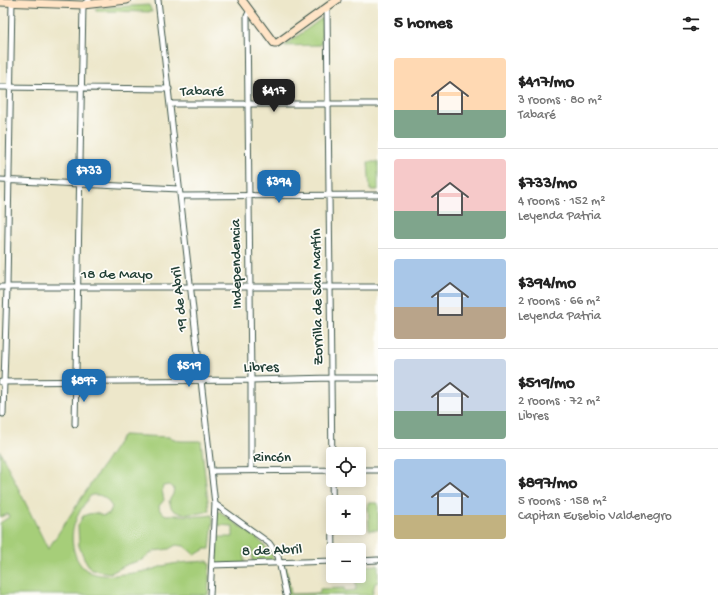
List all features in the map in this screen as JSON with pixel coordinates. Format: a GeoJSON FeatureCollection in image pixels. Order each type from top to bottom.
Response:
{"type":"FeatureCollection","features":[{"type":"Feature","properties":{"kind":"street"},"geometry":{"type":"LineString","coordinates":[[0,2],[86,2],[127,0]]}},
{"type":"Feature","properties":{"kind":"street","name":"19 de Abril"},"geometry":{"type":"LineString","coordinates":[[158,0],[171,104],[179,189],[215,504],[210,595]]}},
{"type":"Feature","properties":{"kind":"street"},"geometry":{"type":"LineString","coordinates":[[242,0],[274,43],[279,43],[336,0]]}},
{"type":"Feature","properties":{"kind":"street"},"geometry":{"type":"LineString","coordinates":[[3,414],[2,382],[7,287],[12,1]]}},
{"type":"Feature","properties":{"kind":"street"},"geometry":{"type":"LineString","coordinates":[[75,424],[79,184],[86,2]]}},
{"type":"Feature","properties":{"kind":"street","name":"Zorrilla de San Martín"},"geometry":{"type":"LineString","coordinates":[[327,8],[332,447]]}},
{"type":"Feature","properties":{"kind":"street","name":"Independencia"},"geometry":{"type":"LineString","coordinates":[[250,10],[247,16],[251,380],[250,470]]}},
{"type":"Feature","properties":{"kind":"street"},"geometry":{"type":"LineString","coordinates":[[0,87],[169,90]]}},
{"type":"Feature","properties":{"kind":"street","name":"Tabaré"},"geometry":{"type":"LineString","coordinates":[[171,104],[378,104]]}},
{"type":"Feature","properties":{"kind":"street"},"geometry":{"type":"LineString","coordinates":[[0,180],[179,189]]}},
{"type":"Feature","properties":{"kind":"street"},"geometry":{"type":"LineString","coordinates":[[181,196],[378,195]]}},
{"type":"Feature","properties":{"kind":"street","name":"18 de Mayo"},"geometry":{"type":"LineString","coordinates":[[0,287],[378,287]]}},
{"type":"Feature","properties":{"kind":"street","name":"Libres"},"geometry":{"type":"LineString","coordinates":[[2,382],[378,378]]}},
{"type":"Feature","properties":{"kind":"street","name":"Rincón"},"geometry":{"type":"LineString","coordinates":[[212,471],[326,470]]}},
{"type":"Feature","properties":{"kind":"street"},"geometry":{"type":"LineString","coordinates":[[366,470],[378,470]]}},
{"type":"Feature","properties":{"kind":"street","name":"Zorrilla de San Martín"},"geometry":{"type":"LineString","coordinates":[[332,487],[333,543]]}},
{"type":"Feature","properties":{"kind":"street"},"geometry":{"type":"LineString","coordinates":[[215,504],[269,543],[278,556],[286,595]]}},
{"type":"Feature","properties":{"kind":"street"},"geometry":{"type":"LineString","coordinates":[[366,561],[378,560]]}},
{"type":"Feature","properties":{"kind":"street","name":"8 de Abril"},"geometry":{"type":"LineString","coordinates":[[212,565],[326,561]]}},
{"type":"Feature","properties":{"kind":"green space"},"geometry":{"type":"Polygon","coordinates":[[[149,5],[152,12],[96,11],[96,8],[149,5]]]}},
{"type":"Feature","properties":{"kind":"green space"},"geometry":{"type":"Polygon","coordinates":[[[323,19],[321,45],[284,46],[323,19]]]}},
{"type":"Feature","properties":{"kind":"green space"},"geometry":{"type":"Polygon","coordinates":[[[368,162],[378,162],[378,190],[370,190],[368,162]]]}},
{"type":"Feature","properties":{"kind":"green space"},"geometry":{"type":"Polygon","coordinates":[[[123,435],[169,437],[180,441],[201,441],[209,511],[196,514],[176,512],[171,507],[169,501],[173,494],[174,488],[169,485],[163,486],[162,490],[164,500],[159,506],[160,511],[166,515],[212,515],[213,520],[210,549],[205,549],[195,555],[184,546],[176,545],[169,549],[154,551],[142,560],[128,564],[111,573],[90,568],[79,546],[78,526],[83,516],[96,513],[103,516],[109,514],[112,507],[104,497],[91,495],[78,514],[73,528],[72,543],[77,560],[87,570],[100,575],[116,575],[152,570],[163,566],[186,562],[208,561],[210,564],[208,595],[0,595],[0,523],[9,517],[8,514],[0,517],[0,451],[48,549],[123,435]]]}},
{"type":"Feature","properties":{"kind":"green space"},"geometry":{"type":"Polygon","coordinates":[[[368,503],[378,503],[378,530],[369,530],[368,503]]]}},
{"type":"Feature","properties":{"kind":"green space"},"geometry":{"type":"Polygon","coordinates":[[[219,511],[259,540],[272,555],[275,563],[253,564],[252,549],[244,550],[245,564],[217,565],[215,561],[216,537],[233,537],[233,526],[216,525],[217,513],[219,511]]]}},
{"type":"Feature","properties":{"kind":"green space"},"geometry":{"type":"Polygon","coordinates":[[[378,565],[378,582],[375,583],[372,595],[286,595],[283,568],[286,567],[291,594],[320,593],[320,589],[344,588],[345,591],[356,590],[356,583],[366,583],[366,566],[378,565]]]}}]}
